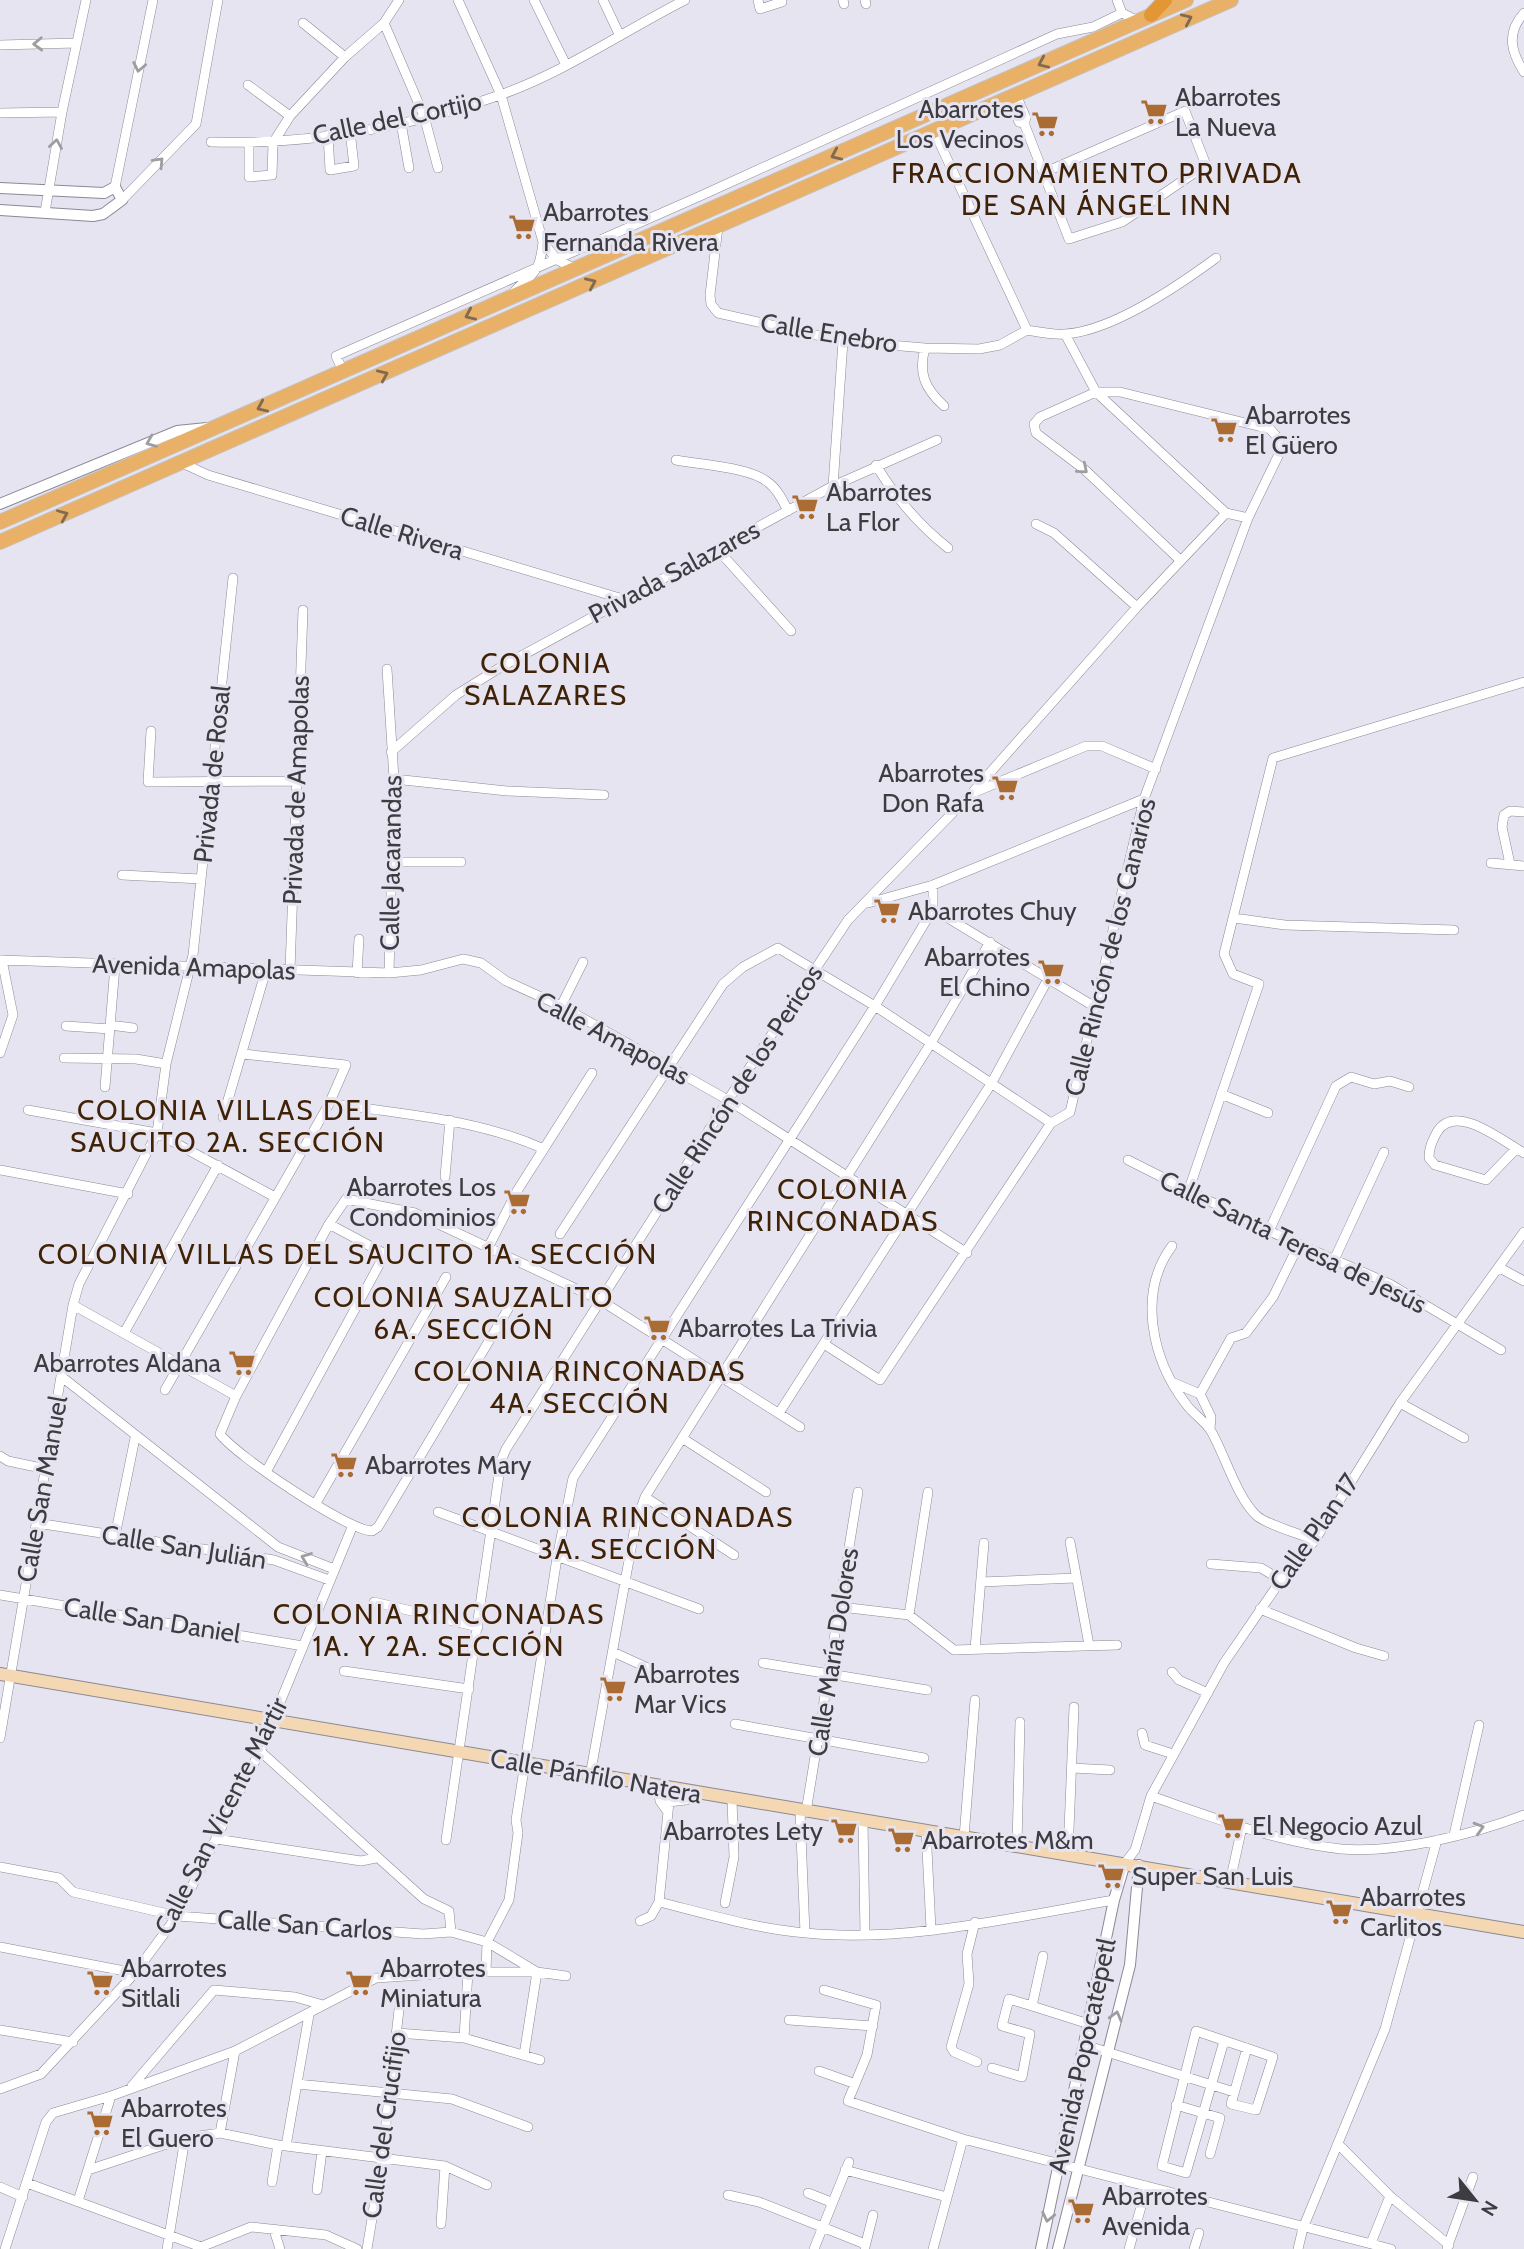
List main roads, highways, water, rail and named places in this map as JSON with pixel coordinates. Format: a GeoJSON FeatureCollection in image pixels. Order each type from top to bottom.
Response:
{"type":"FeatureCollection","features":[{"type":"Feature","properties":{"kind":"highway"},"geometry":{"type":"LineString","coordinates":[[1144,18],[1165,0]]}},
{"type":"Feature","properties":{"kind":"main road"},"geometry":{"type":"LineString","coordinates":[[5,520],[1186,0]]}},
{"type":"Feature","properties":{"kind":"main road"},"geometry":{"type":"LineString","coordinates":[[0,542],[1231,0]]}},
{"type":"Feature","properties":{"kind":"main road"},"geometry":{"type":"LineString","coordinates":[[509,298],[516,316]]}},
{"type":"Feature","properties":{"kind":"main road"},"geometry":{"type":"LineString","coordinates":[[343,371],[352,388]]}},
{"type":"Feature","properties":{"kind":"main road","name":"Calle Pánfilo Natera"},"geometry":{"type":"LineString","coordinates":[[5,1675],[1524,1932]]}},
{"type":"Feature","properties":{"kind":"place","name":"Abarrotes La Nueva"},"geometry":{"type":"Point","coordinates":[1154,112]}},
{"type":"Feature","properties":{"kind":"place","name":"Abarrotes Los Vecinos"},"geometry":{"type":"Point","coordinates":[1045,124]}},
{"type":"Feature","properties":{"kind":"place","name":"Abarrotes Fernanda Rivera"},"geometry":{"type":"Point","coordinates":[522,227]}},
{"type":"Feature","properties":{"kind":"place","name":"Abarrotes El Güero"},"geometry":{"type":"Point","coordinates":[1224,430]}},
{"type":"Feature","properties":{"kind":"place","name":"Abarrotes La Flor"},"geometry":{"type":"Point","coordinates":[805,507]}},
{"type":"Feature","properties":{"kind":"place","name":"Abarrotes Don Rafa"},"geometry":{"type":"Point","coordinates":[1005,788]}},
{"type":"Feature","properties":{"kind":"place","name":"Abarrotes Chuy"},"geometry":{"type":"Point","coordinates":[887,911]}},
{"type":"Feature","properties":{"kind":"place","name":"Abarrotes El Chino"},"geometry":{"type":"Point","coordinates":[1051,972]}},
{"type":"Feature","properties":{"kind":"place","name":"Abarrotes Los Condominios"},"geometry":{"type":"Point","coordinates":[517,1202]}},
{"type":"Feature","properties":{"kind":"place","name":"Abarrotes La Trivia"},"geometry":{"type":"Point","coordinates":[657,1328]}},
{"type":"Feature","properties":{"kind":"place","name":"Abarrotes Aldana"},"geometry":{"type":"Point","coordinates":[242,1363]}},
{"type":"Feature","properties":{"kind":"place","name":"Abarrotes Mary"},"geometry":{"type":"Point","coordinates":[344,1465]}},
{"type":"Feature","properties":{"kind":"place","name":"Abarrotes Mar Vics"},"geometry":{"type":"Point","coordinates":[613,1689]}},
{"type":"Feature","properties":{"kind":"place","name":"El Negocio Azul"},"geometry":{"type":"Point","coordinates":[1231,1826]}},
{"type":"Feature","properties":{"kind":"place","name":"Abarrotes Lety"},"geometry":{"type":"Point","coordinates":[844,1831]}},
{"type":"Feature","properties":{"kind":"place","name":"Abarrotes M&m"},"geometry":{"type":"Point","coordinates":[901,1840]}},
{"type":"Feature","properties":{"kind":"place","name":"Super San Luis"},"geometry":{"type":"Point","coordinates":[1111,1876]}},
{"type":"Feature","properties":{"kind":"place","name":"Abarrotes Carlitos"},"geometry":{"type":"Point","coordinates":[1339,1912]}},
{"type":"Feature","properties":{"kind":"place","name":"Abarrotes Sitlali"},"geometry":{"type":"Point","coordinates":[100,1983]}},
{"type":"Feature","properties":{"kind":"place","name":"Abarrotes Miniatura"},"geometry":{"type":"Point","coordinates":[359,1983]}},
{"type":"Feature","properties":{"kind":"place","name":"Abarrotes El Guero"},"geometry":{"type":"Point","coordinates":[100,2123]}},
{"type":"Feature","properties":{"kind":"place","name":"Abarrotes Avenida"},"geometry":{"type":"Point","coordinates":[1081,2211]}},
{"type":"Feature","properties":{"kind":"district","name":"FRACCIONAMIENTO PRIVADA DE SAN ÁNGEL INN"},"geometry":{"type":"Point","coordinates":[1097,189]}},
{"type":"Feature","properties":{"kind":"district","name":"COLONIA SALAZARES"},"geometry":{"type":"Point","coordinates":[546,679]}},
{"type":"Feature","properties":{"kind":"district","name":"COLONIA VILLAS DEL SAUCITO 2A. SECCIÓN"},"geometry":{"type":"Point","coordinates":[228,1126]}},
{"type":"Feature","properties":{"kind":"district","name":"COLONIA RINCONADAS"},"geometry":{"type":"Point","coordinates":[843,1205]}},
{"type":"Feature","properties":{"kind":"district","name":"COLONIA VILLAS DEL SAUCITO 1A. SECCIÓN"},"geometry":{"type":"Point","coordinates":[348,1254]}},
{"type":"Feature","properties":{"kind":"district","name":"COLONIA SAUZALITO 6A. SECCIÓN"},"geometry":{"type":"Point","coordinates":[464,1313]}},
{"type":"Feature","properties":{"kind":"district","name":"COLONIA RINCONADAS 4A. SECCIÓN"},"geometry":{"type":"Point","coordinates":[580,1387]}},
{"type":"Feature","properties":{"kind":"district","name":"COLONIA RINCONADAS 3A. SECCIÓN"},"geometry":{"type":"Point","coordinates":[628,1533]}},
{"type":"Feature","properties":{"kind":"district","name":"COLONIA RINCONADAS 1A. Y 2A. SECCIÓN"},"geometry":{"type":"Point","coordinates":[439,1630]}}]}
